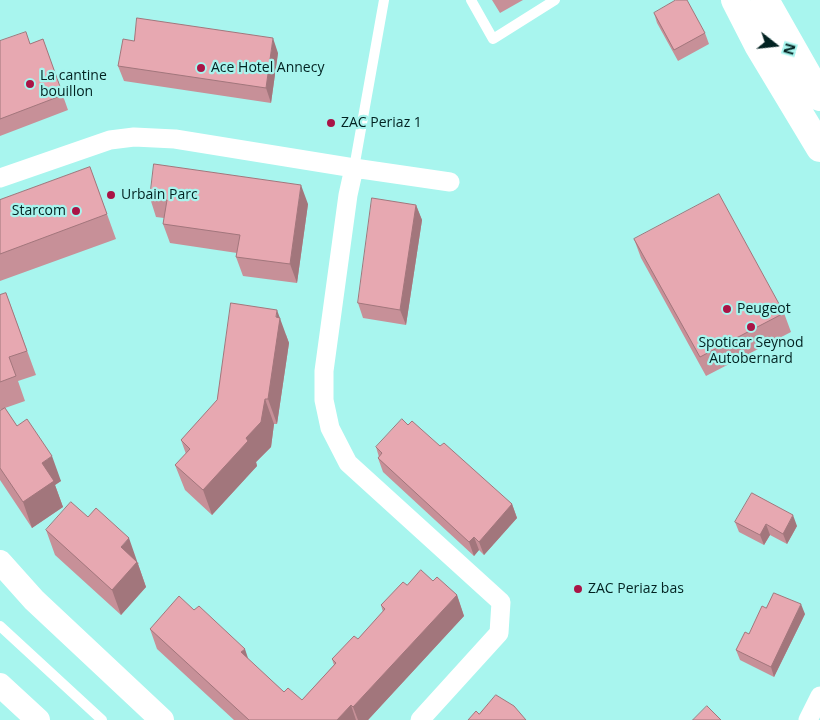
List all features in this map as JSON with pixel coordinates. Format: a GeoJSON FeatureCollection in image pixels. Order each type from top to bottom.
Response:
{"type":"FeatureCollection","features":[{"type":"Feature","properties":{"kind":"main road"},"geometry":{"type":"LineString","coordinates":[[735,0],[791,74],[820,97]]}},
{"type":"Feature","properties":{"kind":"main road"},"geometry":{"type":"LineString","coordinates":[[764,0],[820,147]]}},
{"type":"Feature","properties":{"kind":"street"},"geometry":{"type":"LineString","coordinates":[[0,178],[110,140],[134,137],[175,139],[450,182]]}},
{"type":"Feature","properties":{"kind":"street"},"geometry":{"type":"LineString","coordinates":[[354,168],[348,195],[324,371],[324,400],[330,428],[348,463],[501,602],[499,633],[420,720]]}},
{"type":"Feature","properties":{"kind":"street"},"geometry":{"type":"LineString","coordinates":[[0,562],[34,600],[162,720]]}},
{"type":"Feature","properties":{"kind":"street"},"geometry":{"type":"LineString","coordinates":[[0,684],[38,720]]}},
{"type":"Feature","properties":{"kind":"street"},"geometry":{"type":"LineString","coordinates":[[808,720],[820,696]]}},
{"type":"Feature","properties":{"kind":"lane"},"geometry":{"type":"LineString","coordinates":[[354,168],[384,0]]}},
{"type":"Feature","properties":{"kind":"lane"},"geometry":{"type":"LineString","coordinates":[[470,0],[493,40],[555,0]]}},
{"type":"Feature","properties":{"kind":"lane"},"geometry":{"type":"LineString","coordinates":[[0,626],[102,720]]}},
{"type":"Feature","properties":{"kind":"building"},"geometry":{"type":"Polygon","coordinates":[[[676,0],[687,0],[705,33],[674,50],[654,13],[676,0]]]}},
{"type":"Feature","properties":{"kind":"building","name":"Ace Hotel Annecy"},"geometry":{"type":"Polygon","coordinates":[[[137,18],[273,38],[266,88],[118,66],[123,39],[134,41],[137,18]]]}},
{"type":"Feature","properties":{"kind":"building","name":"La cantine bouillon"},"geometry":{"type":"Polygon","coordinates":[[[26,32],[30,44],[43,39],[63,95],[0,119],[0,41],[26,32]]]}},
{"type":"Feature","properties":{"kind":"building"},"geometry":{"type":"Polygon","coordinates":[[[154,164],[301,185],[290,264],[236,257],[240,235],[163,224],[167,200],[150,198],[154,164]]]}},
{"type":"Feature","properties":{"kind":"building"},"geometry":{"type":"Polygon","coordinates":[[[90,167],[107,214],[0,254],[0,200],[90,167]]]}},
{"type":"Feature","properties":{"kind":"building"},"geometry":{"type":"Polygon","coordinates":[[[719,194],[784,313],[700,357],[634,239],[719,194]]]}},
{"type":"Feature","properties":{"kind":"building"},"geometry":{"type":"Polygon","coordinates":[[[372,198],[416,205],[400,310],[358,303],[372,198]]]}},
{"type":"Feature","properties":{"kind":"building"},"geometry":{"type":"Polygon","coordinates":[[[6,293],[27,351],[9,357],[16,376],[0,382],[0,295],[6,293]]]}},
{"type":"Feature","properties":{"kind":"building"},"geometry":{"type":"Polygon","coordinates":[[[231,303],[277,310],[276,317],[280,318],[268,399],[265,399],[261,422],[246,438],[248,441],[203,490],[175,465],[190,449],[181,440],[217,400],[231,303]]]}},
{"type":"Feature","properties":{"kind":"building"},"geometry":{"type":"Polygon","coordinates":[[[5,408],[17,426],[27,419],[52,456],[42,463],[54,481],[23,502],[0,468],[0,411],[5,408]]]}},
{"type":"Feature","properties":{"kind":"building"},"geometry":{"type":"Polygon","coordinates":[[[402,419],[408,425],[412,421],[440,446],[444,443],[512,504],[479,542],[474,537],[469,542],[378,458],[382,453],[376,447],[402,419]]]}},
{"type":"Feature","properties":{"kind":"building"},"geometry":{"type":"Polygon","coordinates":[[[752,493],[793,515],[783,534],[766,524],[760,535],[735,522],[752,493]]]}},
{"type":"Feature","properties":{"kind":"building"},"geometry":{"type":"Polygon","coordinates":[[[71,502],[88,517],[96,508],[129,538],[121,547],[137,562],[112,590],[46,530],[71,502]]]}},
{"type":"Feature","properties":{"kind":"building"},"geometry":{"type":"Polygon","coordinates":[[[421,570],[433,581],[437,577],[457,595],[353,707],[351,705],[337,720],[249,720],[150,629],[179,596],[194,610],[199,606],[245,649],[241,652],[284,692],[288,688],[302,700],[336,663],[332,659],[354,636],[358,639],[385,609],[381,605],[403,582],[407,585],[421,570]]]}},
{"type":"Feature","properties":{"kind":"building"},"geometry":{"type":"Polygon","coordinates":[[[774,593],[801,604],[771,667],[736,650],[745,632],[749,634],[762,606],[766,608],[774,593]]]}},
{"type":"Feature","properties":{"kind":"building"},"geometry":{"type":"Polygon","coordinates":[[[496,695],[514,706],[526,720],[468,720],[476,711],[479,714],[496,695]]]}},
{"type":"Feature","properties":{"kind":"building"},"geometry":{"type":"Polygon","coordinates":[[[707,706],[721,720],[693,720],[707,706]]]}},
{"type":"Feature","properties":{"kind":"place","name":"Ace Hotel Annecy"},"geometry":{"type":"Point","coordinates":[201,68]}},
{"type":"Feature","properties":{"kind":"place","name":"La cantine bouillon"},"geometry":{"type":"Point","coordinates":[30,84]}},
{"type":"Feature","properties":{"kind":"place","name":"ZAC Periaz 1"},"geometry":{"type":"Point","coordinates":[331,123]}},
{"type":"Feature","properties":{"kind":"place","name":"Urbain Parc"},"geometry":{"type":"Point","coordinates":[111,195]}},
{"type":"Feature","properties":{"kind":"place","name":"Starcom"},"geometry":{"type":"Point","coordinates":[76,211]}},
{"type":"Feature","properties":{"kind":"place","name":"Peugeot"},"geometry":{"type":"Point","coordinates":[727,309]}},
{"type":"Feature","properties":{"kind":"place","name":"Spoticar Seynod Autobernard"},"geometry":{"type":"Point","coordinates":[751,327]}},
{"type":"Feature","properties":{"kind":"place","name":"ZAC Periaz bas"},"geometry":{"type":"Point","coordinates":[578,589]}}]}
